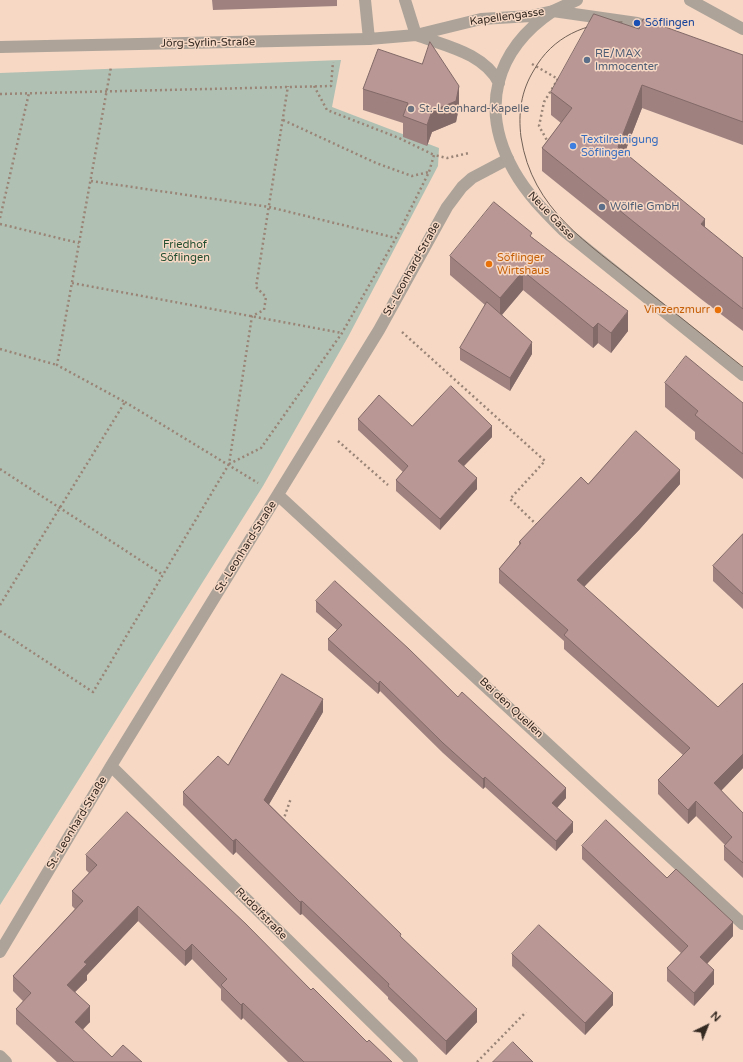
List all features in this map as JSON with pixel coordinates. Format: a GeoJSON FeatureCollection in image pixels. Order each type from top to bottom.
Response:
{"type":"FeatureCollection","features":[{"type":"Feature","properties":{"kind":"street"},"geometry":{"type":"LineString","coordinates":[[366,0],[369,39]]}},
{"type":"Feature","properties":{"kind":"street"},"geometry":{"type":"LineString","coordinates":[[405,0],[416,35],[484,63],[494,73],[499,83]]}},
{"type":"Feature","properties":{"kind":"street","name":"Kapellengasse"},"geometry":{"type":"LineString","coordinates":[[416,35],[482,19],[531,16],[552,11],[577,0]]}},
{"type":"Feature","properties":{"kind":"street"},"geometry":{"type":"LineString","coordinates":[[690,0],[743,29]]}},
{"type":"Feature","properties":{"kind":"street"},"geometry":{"type":"LineString","coordinates":[[552,11],[637,23],[665,33]]}},
{"type":"Feature","properties":{"kind":"street","name":"Kapellengasse"},"geometry":{"type":"LineString","coordinates":[[499,83],[511,52],[534,24],[552,11]]}},
{"type":"Feature","properties":{"kind":"street","name":"Jörg-Syrlin-Straße"},"geometry":{"type":"LineString","coordinates":[[0,47],[369,39],[416,35]]}},
{"type":"Feature","properties":{"kind":"street","name":"Neue Gasse"},"geometry":{"type":"LineString","coordinates":[[499,83],[496,115],[502,144],[508,159],[530,194],[563,230],[743,375]]}},
{"type":"Feature","properties":{"kind":"street","name":"St.-Leonhard-Straße"},"geometry":{"type":"LineString","coordinates":[[0,952],[111,766],[321,426],[386,317],[454,196],[472,178],[508,159]]}},
{"type":"Feature","properties":{"kind":"street","name":"Bei den Quellen"},"geometry":{"type":"LineString","coordinates":[[278,495],[526,722],[743,924]]}},
{"type":"Feature","properties":{"kind":"street","name":"Rudolfstraße"},"geometry":{"type":"LineString","coordinates":[[111,766],[412,1062]]}},
{"type":"Feature","properties":{"kind":"street"},"geometry":{"type":"LineString","coordinates":[[0,1056],[6,1062]]}},
{"type":"Feature","properties":{"kind":"path"},"geometry":{"type":"LineString","coordinates":[[511,52],[558,80],[544,102],[539,126],[551,147]]}},
{"type":"Feature","properties":{"kind":"path"},"geometry":{"type":"LineString","coordinates":[[57,365],[110,78]]}},
{"type":"Feature","properties":{"kind":"path"},"geometry":{"type":"LineString","coordinates":[[252,316],[264,310],[266,297],[256,287],[288,86]]}},
{"type":"Feature","properties":{"kind":"path"},"geometry":{"type":"LineString","coordinates":[[314,86],[327,110],[399,138],[434,155],[447,158],[502,144]]}},
{"type":"Feature","properties":{"kind":"path"},"geometry":{"type":"LineString","coordinates":[[0,94],[331,86]]}},
{"type":"Feature","properties":{"kind":"path"},"geometry":{"type":"LineString","coordinates":[[0,218],[29,93]]}},
{"type":"Feature","properties":{"kind":"path"},"geometry":{"type":"LineString","coordinates":[[283,120],[376,163],[412,176],[429,172]]}},
{"type":"Feature","properties":{"kind":"path"},"geometry":{"type":"LineString","coordinates":[[229,464],[261,448],[342,333],[396,238],[429,172],[434,155]]}},
{"type":"Feature","properties":{"kind":"path"},"geometry":{"type":"LineString","coordinates":[[91,181],[269,207],[396,238]]}},
{"type":"Feature","properties":{"kind":"path"},"geometry":{"type":"LineString","coordinates":[[0,224],[79,243]]}},
{"type":"Feature","properties":{"kind":"path"},"geometry":{"type":"LineString","coordinates":[[72,283],[342,333]]}},
{"type":"Feature","properties":{"kind":"path"},"geometry":{"type":"LineString","coordinates":[[0,631],[93,692],[229,464],[252,316]]}},
{"type":"Feature","properties":{"kind":"path"},"geometry":{"type":"LineString","coordinates":[[386,317],[545,461],[510,499],[544,531]]}},
{"type":"Feature","properties":{"kind":"path"},"geometry":{"type":"LineString","coordinates":[[0,349],[57,365],[126,402],[278,495]]}},
{"type":"Feature","properties":{"kind":"path"},"geometry":{"type":"LineString","coordinates":[[0,605],[126,402]]}},
{"type":"Feature","properties":{"kind":"path"},"geometry":{"type":"LineString","coordinates":[[321,426],[388,485]]}},
{"type":"Feature","properties":{"kind":"path"},"geometry":{"type":"LineString","coordinates":[[0,469],[163,575]]}},
{"type":"Feature","properties":{"kind":"path"},"geometry":{"type":"LineString","coordinates":[[280,828],[291,798]]}},
{"type":"Feature","properties":{"kind":"path"},"geometry":{"type":"LineString","coordinates":[[478,1062],[526,1012]]}},
{"type":"Feature","properties":{"kind":"green space","name":"Friedhof Söflingen"},"geometry":{"type":"Polygon","coordinates":[[[341,60],[332,107],[439,148],[438,166],[348,337],[263,486],[0,905],[0,73],[341,60]]]}},
{"type":"Feature","properties":{"kind":"building"},"geometry":{"type":"Polygon","coordinates":[[[594,14],[639,29],[643,19],[743,55],[743,122],[642,85],[618,147],[705,219],[701,224],[743,258],[743,309],[542,148],[572,108],[551,92],[594,14]]]}},
{"type":"Feature","properties":{"kind":"building"},"geometry":{"type":"Polygon","coordinates":[[[430,42],[459,86],[456,101],[432,111],[427,125],[403,116],[408,103],[363,89],[378,49],[422,64],[430,42]]]}},
{"type":"Feature","properties":{"kind":"building"},"geometry":{"type":"Polygon","coordinates":[[[494,202],[532,233],[530,236],[628,311],[611,333],[598,323],[593,328],[523,271],[500,298],[450,256],[494,202]]]}},
{"type":"Feature","properties":{"kind":"building"},"geometry":{"type":"Polygon","coordinates":[[[487,302],[532,342],[510,378],[460,348],[487,302]]]}},
{"type":"Feature","properties":{"kind":"building"},"geometry":{"type":"Polygon","coordinates":[[[686,356],[743,403],[743,454],[695,415],[698,411],[665,383],[686,356]]]}},
{"type":"Feature","properties":{"kind":"building"},"geometry":{"type":"Polygon","coordinates":[[[451,386],[492,426],[458,461],[477,478],[440,519],[396,480],[408,466],[358,419],[379,395],[412,426],[451,386]]]}},
{"type":"Feature","properties":{"kind":"building"},"geometry":{"type":"Polygon","coordinates":[[[636,431],[680,470],[577,580],[718,707],[743,683],[743,754],[714,783],[743,813],[743,863],[724,846],[732,837],[696,801],[688,810],[658,780],[690,748],[564,635],[568,630],[499,569],[521,543],[519,542],[581,477],[588,484],[636,431]]]}},
{"type":"Feature","properties":{"kind":"building"},"geometry":{"type":"Polygon","coordinates":[[[743,534],[743,594],[713,566],[743,534]]]}},
{"type":"Feature","properties":{"kind":"building"},"geometry":{"type":"Polygon","coordinates":[[[335,581],[409,649],[458,697],[462,692],[566,788],[552,803],[573,822],[556,841],[485,777],[483,779],[443,743],[380,681],[378,684],[328,639],[342,625],[316,601],[335,581]]]}},
{"type":"Feature","properties":{"kind":"building"},"geometry":{"type":"Polygon","coordinates":[[[282,674],[323,699],[264,800],[401,934],[400,936],[477,1009],[446,1041],[302,901],[300,902],[236,839],[233,841],[183,792],[218,756],[228,765],[282,674]]]}},
{"type":"Feature","properties":{"kind":"building"},"geometry":{"type":"Polygon","coordinates":[[[127,812],[246,924],[311,990],[313,988],[367,1042],[369,1040],[392,1062],[304,1062],[243,1003],[241,1005],[221,985],[227,979],[192,944],[185,951],[138,906],[84,962],[87,964],[67,985],[90,1006],[75,1022],[112,1057],[123,1045],[142,1062],[74,1062],[16,1009],[31,993],[13,976],[83,901],[72,891],[97,865],[86,855],[127,812]]]}},
{"type":"Feature","properties":{"kind":"building"},"geometry":{"type":"Polygon","coordinates":[[[606,820],[667,878],[676,869],[733,922],[700,957],[714,970],[694,993],[667,968],[688,946],[582,846],[606,820]]]}},
{"type":"Feature","properties":{"kind":"building"},"geometry":{"type":"Polygon","coordinates":[[[539,925],[613,993],[585,1023],[512,954],[539,925]]]}},
{"type":"Feature","properties":{"kind":"building"},"geometry":{"type":"Polygon","coordinates":[[[513,1042],[533,1062],[493,1062],[513,1042]]]}},
{"type":"Feature","properties":{"kind":"tram line"},"geometry":{"type":"LineString","coordinates":[[622,22],[583,28],[560,40],[541,58],[526,86],[520,111],[521,137],[527,163],[537,185],[550,205],[565,223],[601,255],[743,367]]}},
{"type":"Feature","properties":{"kind":"place","name":"Söflingen"},"geometry":{"type":"Point","coordinates":[637,23]}},
{"type":"Feature","properties":{"kind":"place","name":"RE/MAX Immocenter"},"geometry":{"type":"Point","coordinates":[587,60]}},
{"type":"Feature","properties":{"kind":"place","name":"St.-Leonhard-Kapelle"},"geometry":{"type":"Point","coordinates":[411,109]}},
{"type":"Feature","properties":{"kind":"place","name":"Textilreinigung Söflingen"},"geometry":{"type":"Point","coordinates":[573,146]}},
{"type":"Feature","properties":{"kind":"place","name":"Wölfle GmbH"},"geometry":{"type":"Point","coordinates":[602,207]}},
{"type":"Feature","properties":{"kind":"place","name":"Söflinger Wirtshaus"},"geometry":{"type":"Point","coordinates":[489,264]}},
{"type":"Feature","properties":{"kind":"place","name":"Vinzenzmurr"},"geometry":{"type":"Point","coordinates":[718,310]}}]}
